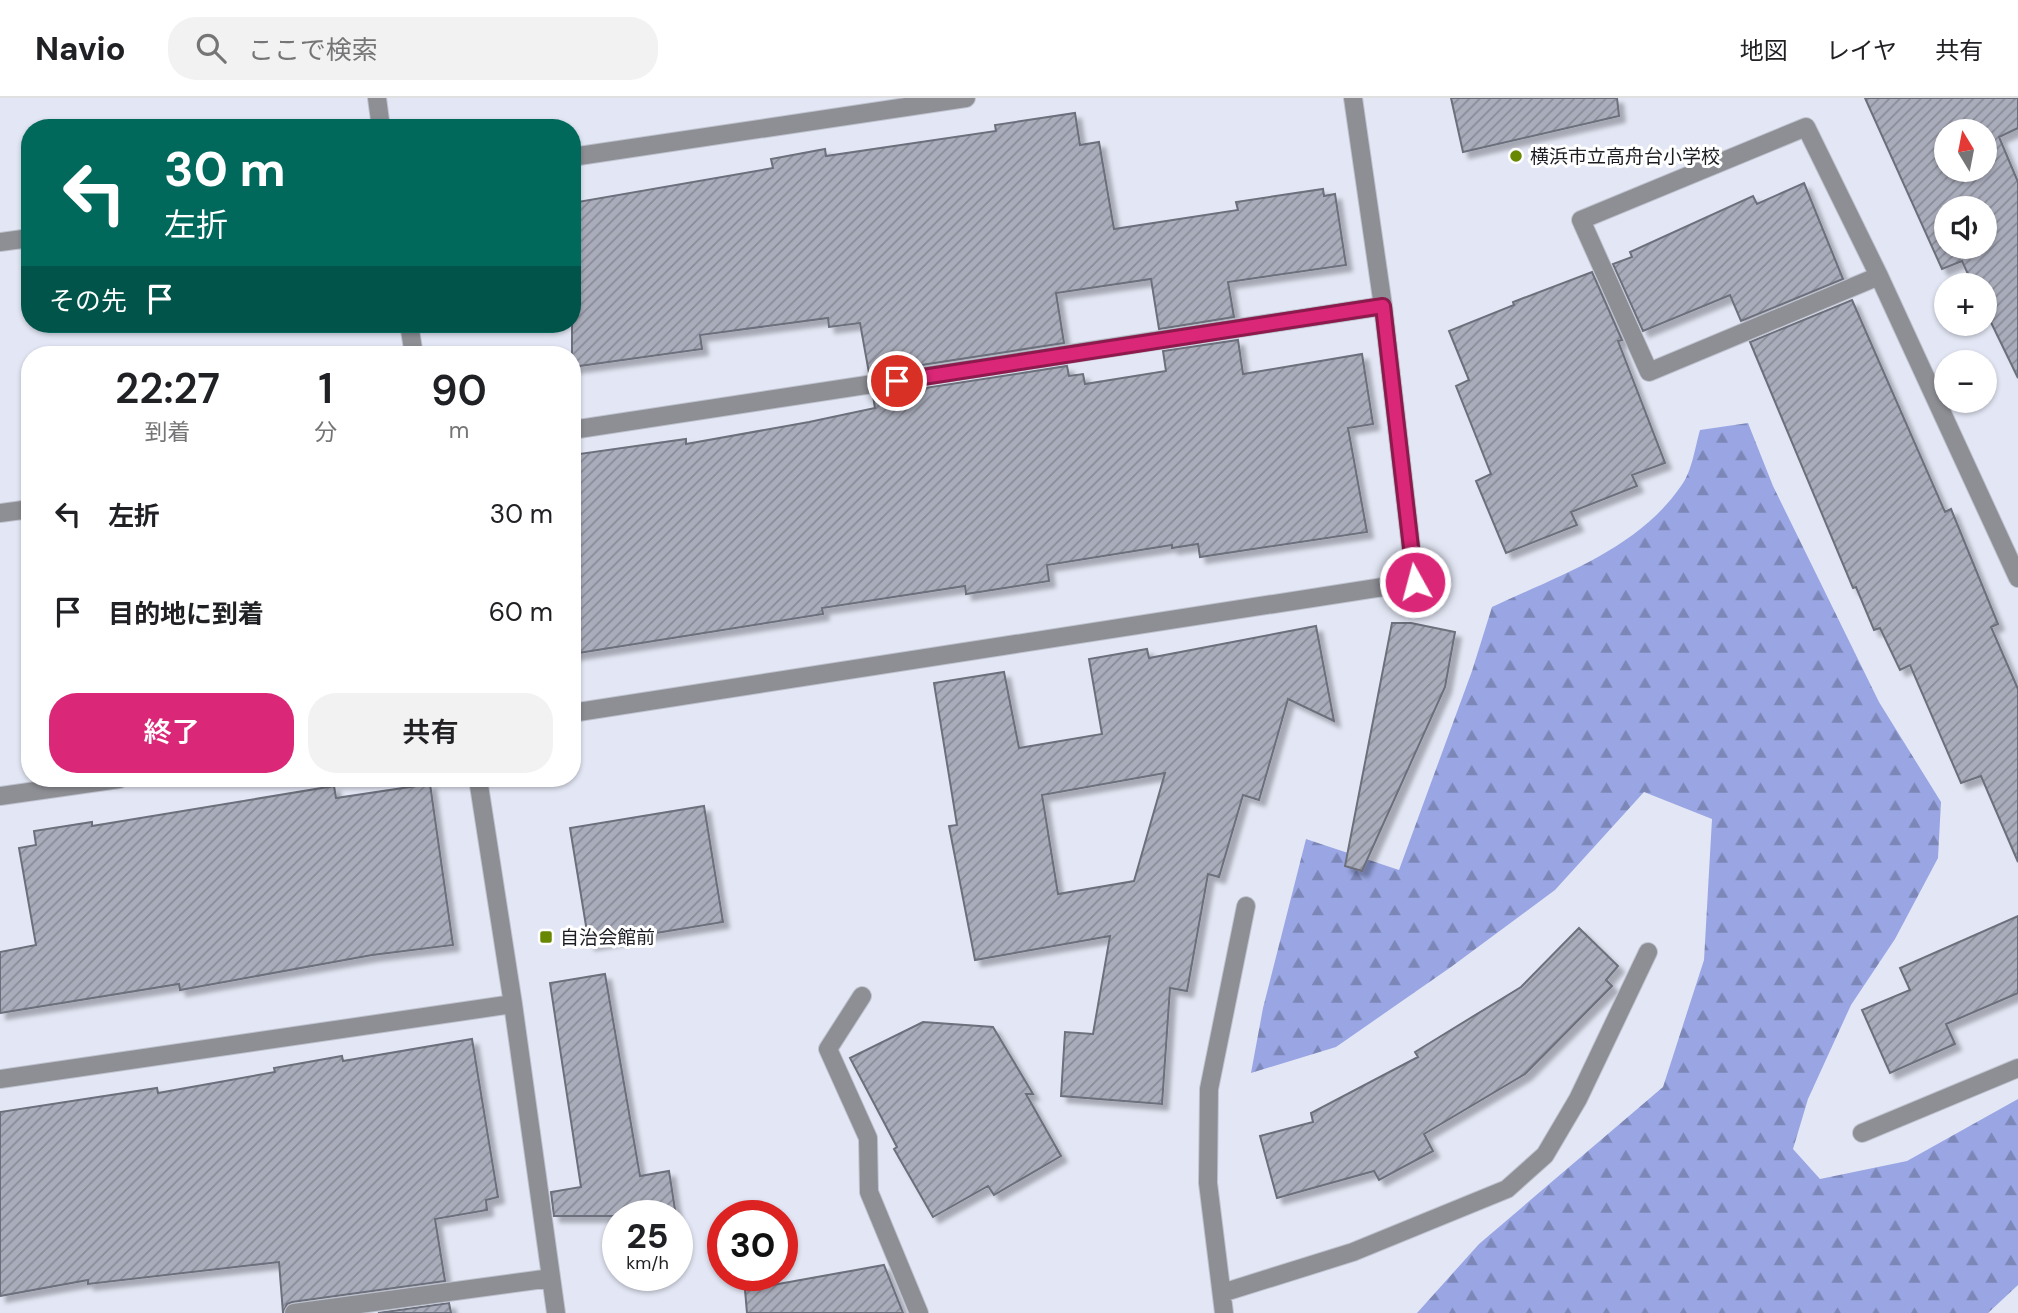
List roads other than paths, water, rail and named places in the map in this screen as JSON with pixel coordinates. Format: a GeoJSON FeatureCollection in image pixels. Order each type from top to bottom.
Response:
{"type":"FeatureCollection","features":[{"type":"Feature","properties":{"kind":"street"},"geometry":{"type":"LineString","coordinates":[[377,98],[380,119]]}},
{"type":"Feature","properties":{"kind":"street"},"geometry":{"type":"LineString","coordinates":[[581,157],[966,98]]}},
{"type":"Feature","properties":{"kind":"street"},"geometry":{"type":"LineString","coordinates":[[581,712],[1415,582],[1383,306],[1353,98]]}},
{"type":"Feature","properties":{"kind":"street"},"geometry":{"type":"LineString","coordinates":[[1879,276],[1649,372],[1581,220],[1806,127],[1879,276],[2018,578]]}},
{"type":"Feature","properties":{"kind":"street"},"geometry":{"type":"LineString","coordinates":[[0,242],[21,239]]}},
{"type":"Feature","properties":{"kind":"street"},"geometry":{"type":"LineString","coordinates":[[581,429],[1383,306]]}},
{"type":"Feature","properties":{"kind":"street"},"geometry":{"type":"LineString","coordinates":[[0,513],[21,510]]}},
{"type":"Feature","properties":{"kind":"street"},"geometry":{"type":"LineString","coordinates":[[0,796],[63,787]]}},
{"type":"Feature","properties":{"kind":"street"},"geometry":{"type":"LineString","coordinates":[[479,787],[556,1313]]}},
{"type":"Feature","properties":{"kind":"street"},"geometry":{"type":"LineString","coordinates":[[1224,1313],[1208,1183],[1209,1089],[1246,906]]}},
{"type":"Feature","properties":{"kind":"street"},"geometry":{"type":"LineString","coordinates":[[1222,1293],[1353,1252],[1507,1189],[1545,1155],[1552,1144],[1578,1099],[1647,952]]}},
{"type":"Feature","properties":{"kind":"street"},"geometry":{"type":"LineString","coordinates":[[862,996],[828,1049],[868,1138],[869,1192],[919,1313]]}},
{"type":"Feature","properties":{"kind":"street"},"geometry":{"type":"LineString","coordinates":[[0,1079],[513,1004]]}},
{"type":"Feature","properties":{"kind":"street"},"geometry":{"type":"LineString","coordinates":[[1862,1133],[2018,1068]]}},
{"type":"Feature","properties":{"kind":"street"},"geometry":{"type":"LineString","coordinates":[[294,1313],[551,1278]]}},
{"type":"Feature","properties":{"kind":"place","name":"横浜市立高舟台小学校"},"geometry":{"type":"Point","coordinates":[1516,156]}},
{"type":"Feature","properties":{"kind":"place","name":"自治会館前"},"geometry":{"type":"Point","coordinates":[546,937]}}]}
